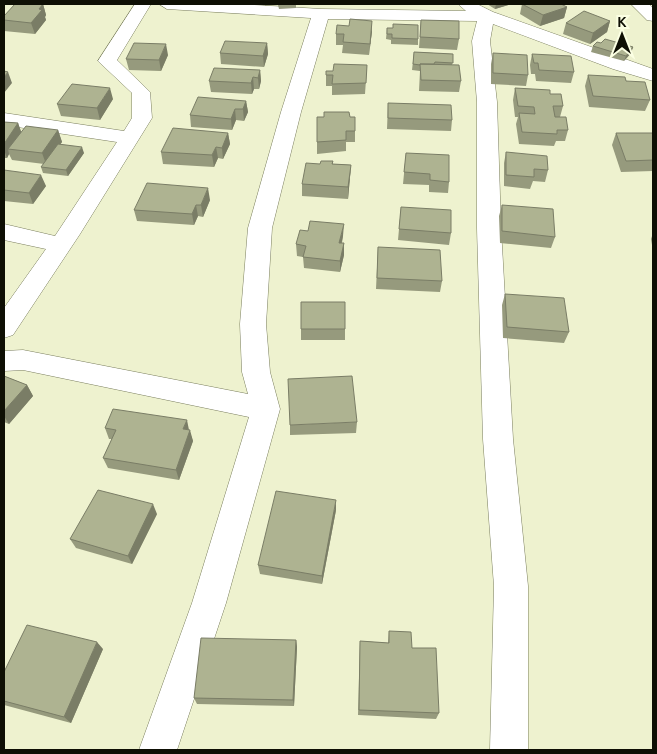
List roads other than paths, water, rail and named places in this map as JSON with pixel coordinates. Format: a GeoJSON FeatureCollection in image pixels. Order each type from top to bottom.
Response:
{"type":"FeatureCollection","features":[{"type":"Feature","properties":{"kind":"street"},"geometry":{"type":"LineString","coordinates":[[4,328],[61,245],[142,118],[141,92],[107,61],[143,4]]}},
{"type":"Feature","properties":{"kind":"street"},"geometry":{"type":"LineString","coordinates":[[167,4],[321,14],[476,10],[619,65],[653,75]]}},
{"type":"Feature","properties":{"kind":"street"},"geometry":{"type":"LineString","coordinates":[[639,4],[653,16]]}},
{"type":"Feature","properties":{"kind":"street"},"geometry":{"type":"LineString","coordinates":[[476,10],[487,102],[489,228],[498,439],[511,586],[509,750]]}},
{"type":"Feature","properties":{"kind":"street"},"geometry":{"type":"LineString","coordinates":[[158,750],[209,603],[266,409],[256,372],[253,324],[260,228],[291,112],[321,14]]}},
{"type":"Feature","properties":{"kind":"street"},"geometry":{"type":"LineString","coordinates":[[4,119],[130,138]]}},
{"type":"Feature","properties":{"kind":"street"},"geometry":{"type":"LineString","coordinates":[[4,232],[61,245]]}},
{"type":"Feature","properties":{"kind":"street"},"geometry":{"type":"LineString","coordinates":[[4,361],[23,360],[266,409]]}}]}
